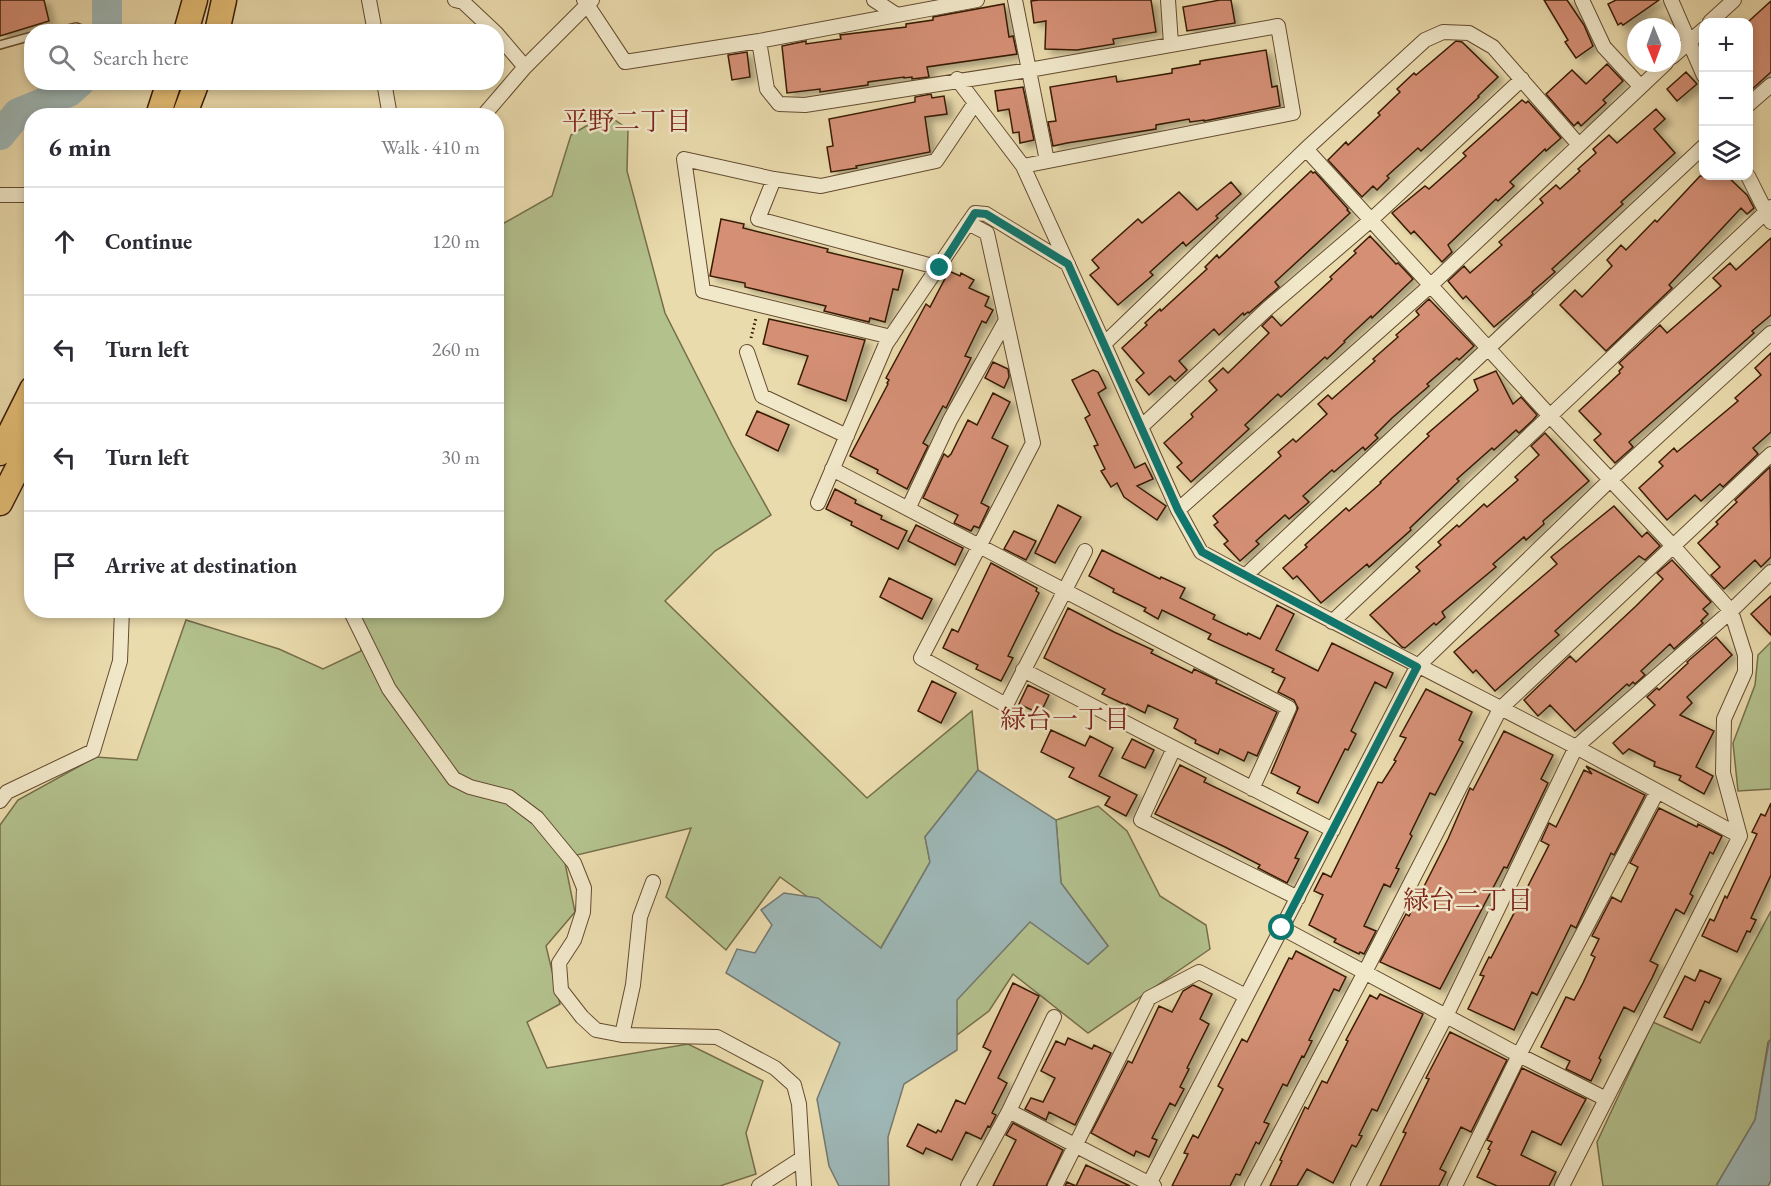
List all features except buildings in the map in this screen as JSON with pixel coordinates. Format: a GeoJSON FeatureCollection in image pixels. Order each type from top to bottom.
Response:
{"type":"FeatureCollection","features":[{"type":"Feature","properties":{"kind":"highway"},"geometry":{"type":"LineString","coordinates":[[188,24],[195,0]]}},
{"type":"Feature","properties":{"kind":"highway"},"geometry":{"type":"LineString","coordinates":[[219,24],[224,0]]}},
{"type":"Feature","properties":{"kind":"highway"},"geometry":{"type":"LineString","coordinates":[[161,108],[166,90]]}},
{"type":"Feature","properties":{"kind":"highway"},"geometry":{"type":"LineString","coordinates":[[187,108],[194,90]]}},
{"type":"Feature","properties":{"kind":"highway"},"geometry":{"type":"LineString","coordinates":[[0,453],[24,405]]}},
{"type":"Feature","properties":{"kind":"highway"},"geometry":{"type":"LineString","coordinates":[[0,503],[24,456]]}},
{"type":"Feature","properties":{"kind":"street"},"geometry":{"type":"LineString","coordinates":[[369,0],[374,24]]}},
{"type":"Feature","properties":{"kind":"street"},"geometry":{"type":"LineString","coordinates":[[455,0],[463,2],[487,24]]}},
{"type":"Feature","properties":{"kind":"street"},"geometry":{"type":"LineString","coordinates":[[874,0],[897,15]]}},
{"type":"Feature","properties":{"kind":"street"},"geometry":{"type":"LineString","coordinates":[[490,108],[525,67],[588,1],[625,62],[759,41],[977,0]]}},
{"type":"Feature","properties":{"kind":"street"},"geometry":{"type":"LineString","coordinates":[[1015,0],[1047,161]]}},
{"type":"Feature","properties":{"kind":"street"},"geometry":{"type":"LineString","coordinates":[[1168,0],[1171,44]]}},
{"type":"Feature","properties":{"kind":"street"},"geometry":{"type":"LineString","coordinates":[[1582,0],[1604,47],[1640,86]]}},
{"type":"Feature","properties":{"kind":"street"},"geometry":{"type":"LineString","coordinates":[[1671,0],[1702,72]]}},
{"type":"Feature","properties":{"kind":"street"},"geometry":{"type":"LineString","coordinates":[[1714,18],[1734,0]]}},
{"type":"Feature","properties":{"kind":"street"},"geometry":{"type":"LineString","coordinates":[[759,41],[767,89],[779,104],[805,105],[957,79],[1029,70],[1278,26],[1293,113],[1023,166]]}},
{"type":"Feature","properties":{"kind":"street"},"geometry":{"type":"LineString","coordinates":[[1104,344],[1306,149],[1425,40],[1443,32],[1469,33],[1493,46],[1579,145]]}},
{"type":"Feature","properties":{"kind":"street"},"geometry":{"type":"LineString","coordinates":[[1681,49],[1699,33]]}},
{"type":"Feature","properties":{"kind":"street"},"geometry":{"type":"LineString","coordinates":[[504,42],[525,67]]}},
{"type":"Feature","properties":{"kind":"street"},"geometry":{"type":"LineString","coordinates":[[1178,510],[1431,285],[1656,72]]}},
{"type":"Feature","properties":{"kind":"street"},"geometry":{"type":"LineString","coordinates":[[957,79],[1023,166],[1178,510],[1202,552],[1417,667],[1576,747],[1740,836]]}},
{"type":"Feature","properties":{"kind":"street"},"geometry":{"type":"LineString","coordinates":[[1141,427],[1267,309],[1371,220],[1522,80]]}},
{"type":"Feature","properties":{"kind":"street"},"geometry":{"type":"LineString","coordinates":[[1753,101],[1771,85]]}},
{"type":"Feature","properties":{"kind":"street"},"geometry":{"type":"LineString","coordinates":[[385,90],[389,108]]}},
{"type":"Feature","properties":{"kind":"street"},"geometry":{"type":"LineString","coordinates":[[891,338],[703,291],[684,159],[774,179],[821,186],[936,161],[975,103]]}},
{"type":"Feature","properties":{"kind":"street"},"geometry":{"type":"LineString","coordinates":[[1306,149],[1609,481],[1673,546],[1731,610],[1745,655],[1745,672],[1724,719],[1723,773],[1740,836],[1562,1186]]}},
{"type":"Feature","properties":{"kind":"street"},"geometry":{"type":"LineString","coordinates":[[1245,576],[1699,151]]}},
{"type":"Feature","properties":{"kind":"street"},"geometry":{"type":"LineString","coordinates":[[774,179],[758,219],[940,268]]}},
{"type":"Feature","properties":{"kind":"street"},"geometry":{"type":"LineString","coordinates":[[1332,622],[1550,416],[1769,214],[1750,180]]}},
{"type":"Feature","properties":{"kind":"street"},"geometry":{"type":"LineString","coordinates":[[0,195],[24,195]]}},
{"type":"Feature","properties":{"kind":"street"},"geometry":{"type":"LineString","coordinates":[[818,503],[891,338],[975,213],[986,214],[1068,264]]}},
{"type":"Feature","properties":{"kind":"street"},"geometry":{"type":"LineString","coordinates":[[968,224],[987,233],[1033,443],[921,658],[1006,705],[1085,550]]}},
{"type":"Feature","properties":{"kind":"street"},"geometry":{"type":"LineString","coordinates":[[909,509],[950,420],[1005,322]]}},
{"type":"Feature","properties":{"kind":"street"},"geometry":{"type":"LineString","coordinates":[[1009,1111],[1151,1185],[1246,996],[1417,667],[1609,481],[1771,333]]}},
{"type":"Feature","properties":{"kind":"street"},"geometry":{"type":"LineString","coordinates":[[747,352],[762,396],[847,436]]}},
{"type":"Feature","properties":{"kind":"street"},"geometry":{"type":"LineString","coordinates":[[1252,1186],[1500,709],[1771,454]]}},
{"type":"Feature","properties":{"kind":"street"},"geometry":{"type":"LineString","coordinates":[[832,469],[1289,708],[1252,789]]}},
{"type":"Feature","properties":{"kind":"street"},"geometry":{"type":"LineString","coordinates":[[1358,1186],[1446,1016],[1576,747],[1771,572]]}},
{"type":"Feature","properties":{"kind":"street"},"geometry":{"type":"LineString","coordinates":[[0,801],[7,792],[93,751],[120,661],[122,618]]}},
{"type":"Feature","properties":{"kind":"street"},"geometry":{"type":"LineString","coordinates":[[354,618],[389,689],[454,779],[470,787],[509,797],[537,818],[574,863],[584,888],[583,912],[574,940],[559,963],[561,990],[582,1017],[596,1030],[621,1035],[717,1037],[775,1068],[794,1085],[800,1104],[804,1186]]}},
{"type":"Feature","properties":{"kind":"street"},"geometry":{"type":"LineString","coordinates":[[1023,670],[1333,830]]}},
{"type":"Feature","properties":{"kind":"street"},"geometry":{"type":"LineString","coordinates":[[1174,748],[1141,820],[1298,898]]}},
{"type":"Feature","properties":{"kind":"street"},"geometry":{"type":"LineString","coordinates":[[1455,1186],[1520,1055],[1657,792]]}},
{"type":"Feature","properties":{"kind":"street"},"geometry":{"type":"LineString","coordinates":[[621,1035],[633,985],[640,917],[653,882]]}},
{"type":"Feature","properties":{"kind":"street"},"geometry":{"type":"LineString","coordinates":[[1282,928],[1606,1099]]}},
{"type":"Feature","properties":{"kind":"street"},"geometry":{"type":"LineString","coordinates":[[1055,1186],[1149,998],[1199,972],[1246,996]]}},
{"type":"Feature","properties":{"kind":"street"},"geometry":{"type":"LineString","coordinates":[[968,1186],[1009,1111],[1054,1017]]}},
{"type":"Feature","properties":{"kind":"street"},"geometry":{"type":"LineString","coordinates":[[759,1186],[801,1159]]}},
{"type":"Feature","properties":{"kind":"lane"},"geometry":{"type":"LineString","coordinates":[[0,45],[24,38]]}},
{"type":"Feature","properties":{"kind":"path"},"geometry":{"type":"LineString","coordinates":[[747,352],[759,305]]}},
{"type":"Feature","properties":{"kind":"green space"},"geometry":{"type":"Polygon","coordinates":[[[606,114],[628,129],[627,171],[665,313],[732,445],[771,515],[715,551],[665,601],[867,798],[972,711],[978,770],[925,837],[930,862],[880,949],[780,877],[726,950],[666,897],[691,828],[564,858],[575,912],[546,946],[560,1004],[527,1022],[547,1068],[688,1044],[763,1081],[746,1133],[756,1174],[720,1186],[0,1186],[0,825],[18,800],[96,757],[137,760],[186,620],[279,649],[323,669],[361,651],[358,618],[504,618],[504,223],[552,196],[571,135],[606,114]]]}},
{"type":"Feature","properties":{"kind":"green space"},"geometry":{"type":"Polygon","coordinates":[[[1771,642],[1771,789],[1738,791],[1733,743],[1755,685],[1758,655],[1771,642]]]}},
{"type":"Feature","properties":{"kind":"green space"},"geometry":{"type":"Polygon","coordinates":[[[1098,806],[1127,831],[1160,896],[1206,925],[1210,949],[1088,1033],[1013,974],[989,1011],[957,1035],[956,1000],[1030,921],[1088,964],[1108,946],[1061,883],[1056,820],[1098,806]]]}},
{"type":"Feature","properties":{"kind":"green space"},"geometry":{"type":"Polygon","coordinates":[[[1771,911],[1771,1039],[1768,1042],[1755,1120],[1716,1186],[1603,1186],[1597,1142],[1653,1022],[1700,1043],[1771,911]]]}},
{"type":"Feature","properties":{"kind":"water"},"geometry":{"type":"Polygon","coordinates":[[[978,770],[1056,820],[1061,883],[1108,946],[1088,964],[1030,922],[957,1000],[957,1050],[904,1084],[888,1137],[889,1186],[839,1186],[829,1166],[817,1099],[840,1043],[726,973],[737,949],[755,953],[772,925],[761,910],[784,893],[818,898],[881,948],[930,862],[925,837],[978,770]]]}},
{"type":"Feature","properties":{"kind":"water"},"geometry":{"type":"Polygon","coordinates":[[[1771,1039],[1771,1181],[1768,1186],[1716,1186],[1755,1120],[1771,1039]]]}},
{"type":"Feature","properties":{"kind":"waterway"},"geometry":{"type":"LineString","coordinates":[[107,0],[107,24]]}},
{"type":"Feature","properties":{"kind":"waterway"},"geometry":{"type":"LineString","coordinates":[[30,108],[71,90]]}},
{"type":"Feature","properties":{"kind":"waterway"},"geometry":{"type":"LineString","coordinates":[[0,135],[18,113],[24,111]]}},
{"type":"Feature","properties":{"kind":"district","name":"平野二丁目"},"geometry":{"type":"Point","coordinates":[627,121]}},
{"type":"Feature","properties":{"kind":"district","name":"緑台一丁目"},"geometry":{"type":"Point","coordinates":[1065,719]}},
{"type":"Feature","properties":{"kind":"district","name":"緑台二丁目"},"geometry":{"type":"Point","coordinates":[1468,900]}},
{"type":"Feature","properties":{"kind":"route"},"geometry":{"type":"LineString","coordinates":[[940,268],[975,213],[986,214],[1068,264],[1178,510],[1202,552],[1417,667],[1282,928]]}}]}
